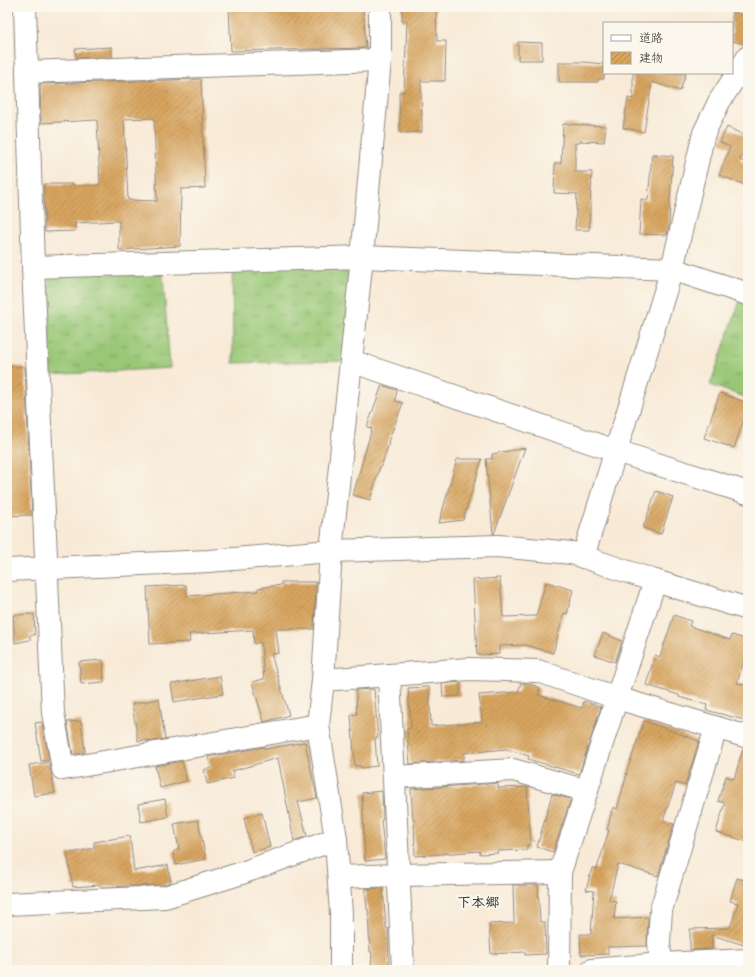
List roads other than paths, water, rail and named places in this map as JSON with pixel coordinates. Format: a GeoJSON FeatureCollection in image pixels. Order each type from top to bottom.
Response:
{"type":"FeatureCollection","features":[{"type":"Feature","properties":{"kind":"street"},"geometry":{"type":"LineString","coordinates":[[25,7],[33,267],[53,713],[63,769],[318,725]]}},
{"type":"Feature","properties":{"kind":"street"},"geometry":{"type":"LineString","coordinates":[[341,970],[341,914],[336,839],[318,725],[323,680],[331,551],[362,257],[380,60],[380,7]]}},
{"type":"Feature","properties":{"kind":"street"},"geometry":{"type":"LineString","coordinates":[[583,557],[672,269],[704,132],[719,102],[748,57]]}},
{"type":"Feature","properties":{"kind":"street"},"geometry":{"type":"LineString","coordinates":[[27,72],[380,60]]}},
{"type":"Feature","properties":{"kind":"street"},"geometry":{"type":"LineString","coordinates":[[33,267],[362,257],[672,269],[748,294]]}},
{"type":"Feature","properties":{"kind":"street"},"geometry":{"type":"LineString","coordinates":[[351,361],[748,494]]}},
{"type":"Feature","properties":{"kind":"street"},"geometry":{"type":"LineString","coordinates":[[7,570],[209,561],[331,551],[498,546],[572,553],[655,581],[748,609]]}},
{"type":"Feature","properties":{"kind":"street"},"geometry":{"type":"LineString","coordinates":[[559,970],[560,872],[655,581]]}},
{"type":"Feature","properties":{"kind":"street"},"geometry":{"type":"LineString","coordinates":[[323,680],[469,669],[538,671],[617,698],[748,737]]}},
{"type":"Feature","properties":{"kind":"street"},"geometry":{"type":"LineString","coordinates":[[389,675],[403,970]]}},
{"type":"Feature","properties":{"kind":"street"},"geometry":{"type":"LineString","coordinates":[[661,964],[659,943],[662,910],[716,728]]}},
{"type":"Feature","properties":{"kind":"street"},"geometry":{"type":"LineString","coordinates":[[394,776],[513,770],[587,791]]}},
{"type":"Feature","properties":{"kind":"street"},"geometry":{"type":"LineString","coordinates":[[7,904],[165,897],[336,839]]}},
{"type":"Feature","properties":{"kind":"street"},"geometry":{"type":"LineString","coordinates":[[339,877],[560,872]]}},
{"type":"Feature","properties":{"kind":"street"},"geometry":{"type":"LineString","coordinates":[[592,970],[748,959]]}},
{"type":"Feature","properties":{"kind":"district","name":"下本郷"},"geometry":{"type":"Point","coordinates":[478,902]}}]}
